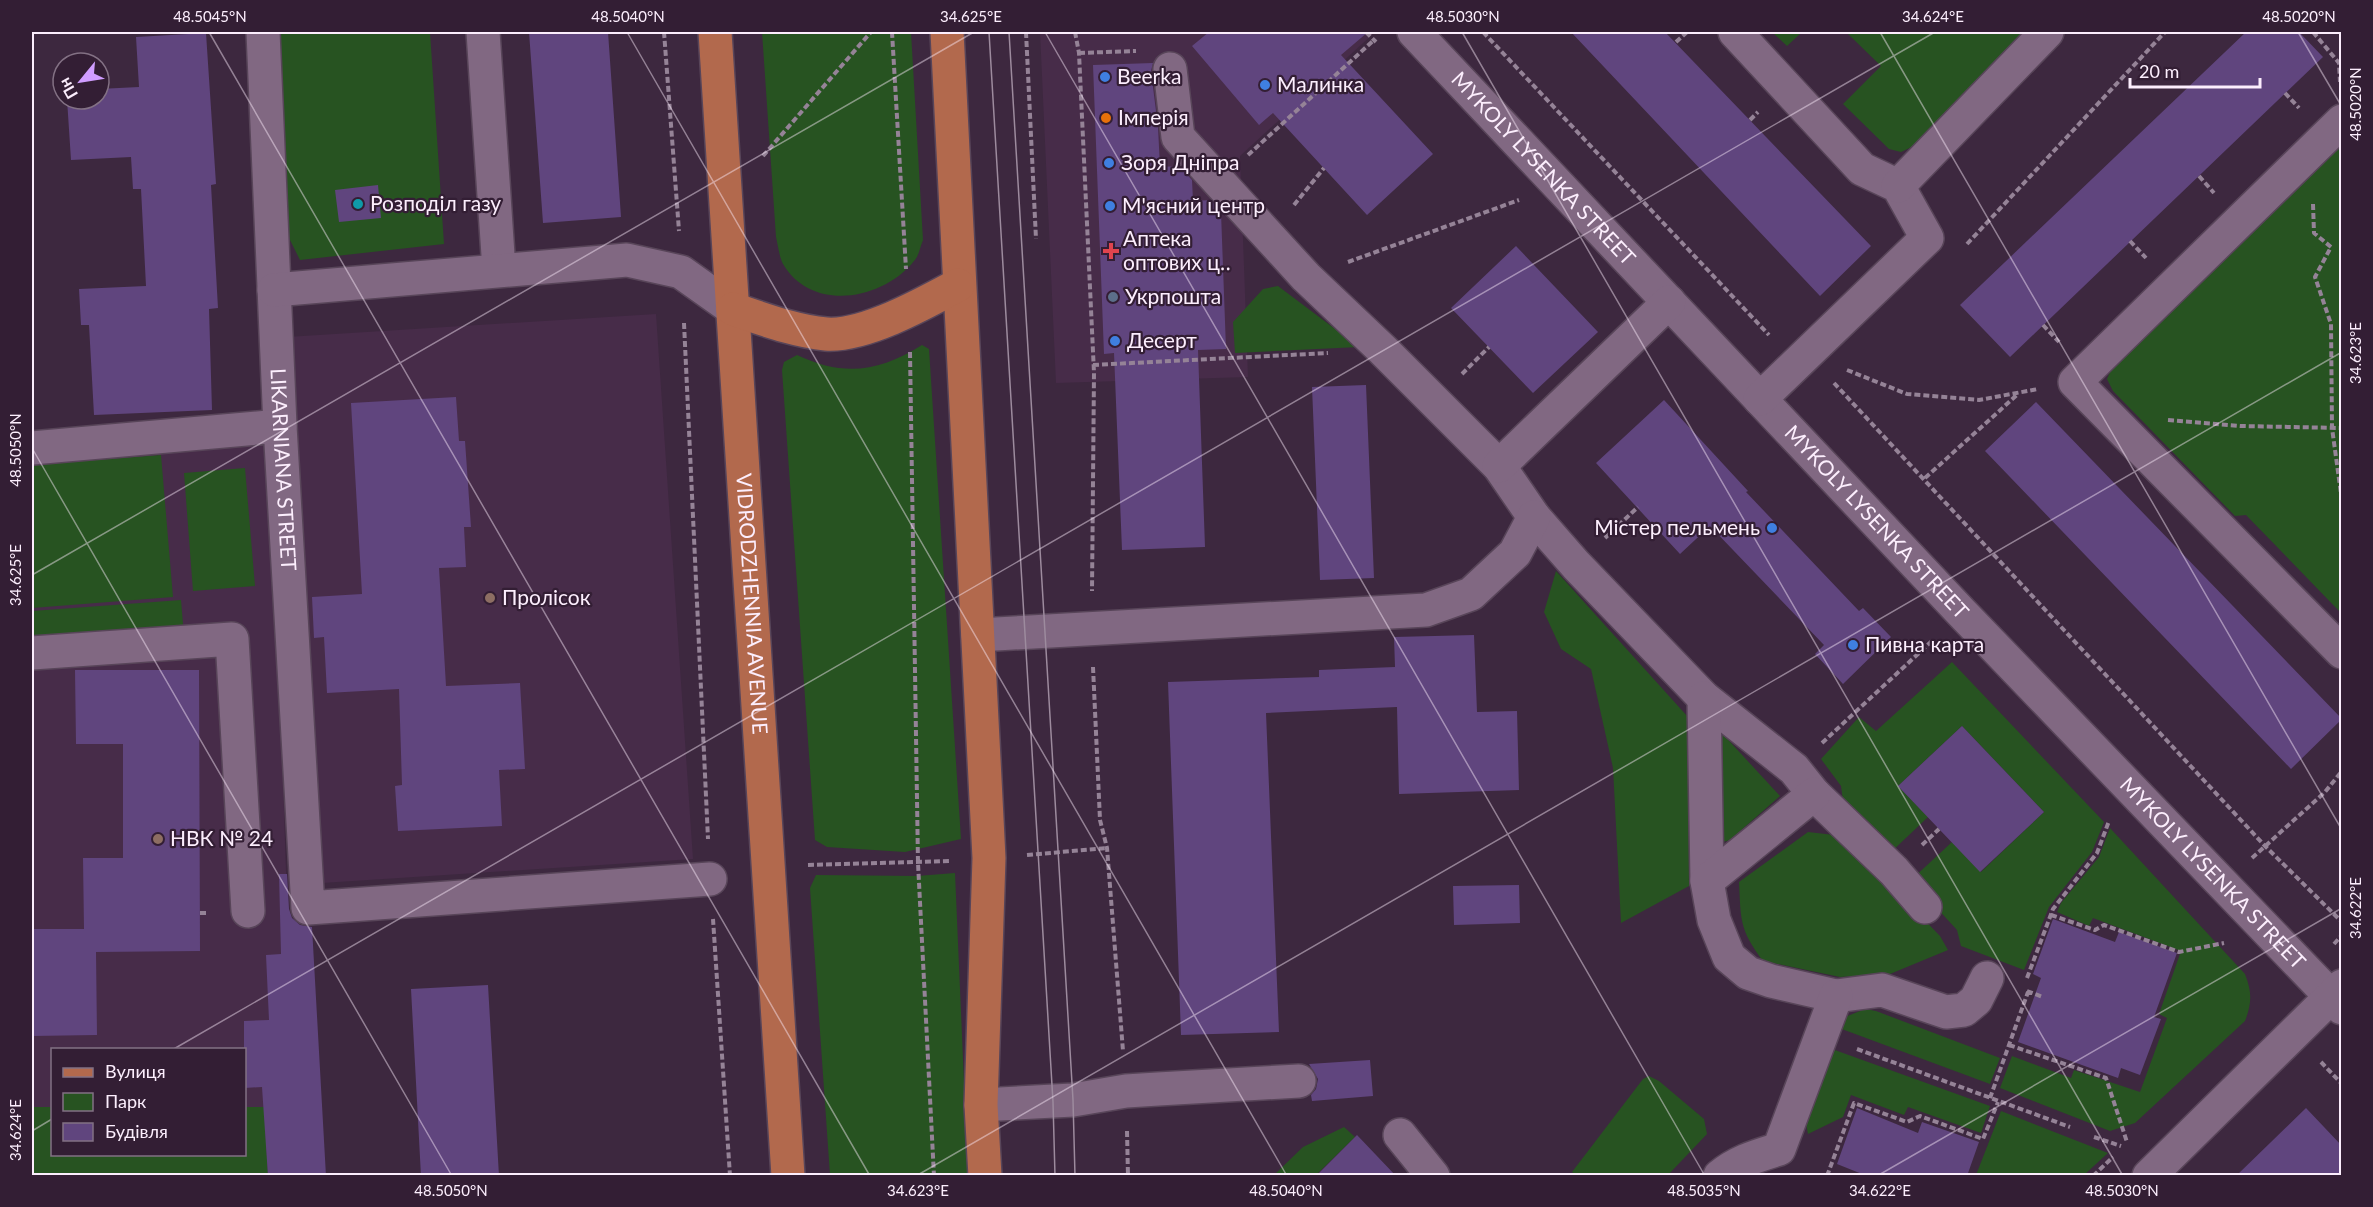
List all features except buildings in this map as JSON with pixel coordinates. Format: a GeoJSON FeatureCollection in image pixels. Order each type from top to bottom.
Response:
{"type":"FeatureCollection","features":[{"type":"Feature","properties":{"kind":"main road","name":"VIDRODZHENNIA AVENUE"},"geometry":{"type":"LineString","coordinates":[[715,32],[788,1176]]}},
{"type":"Feature","properties":{"kind":"main road"},"geometry":{"type":"LineString","coordinates":[[947,32],[958,285],[989,858],[981,1105],[985,1176]]}},
{"type":"Feature","properties":{"kind":"main road"},"geometry":{"type":"LineString","coordinates":[[733,309],[796,329],[828,334],[860,328],[909,312],[958,285]]}},
{"type":"Feature","properties":{"kind":"street","name":"LIKARNIANA STREET"},"geometry":{"type":"LineString","coordinates":[[263,32],[280,426],[308,908],[710,879]]}},
{"type":"Feature","properties":{"kind":"street"},"geometry":{"type":"LineString","coordinates":[[483,32],[500,270]]}},
{"type":"Feature","properties":{"kind":"street","name":"MYKOLY LYSENKA STREET"},"geometry":{"type":"LineString","coordinates":[[1414,32],[1962,612],[2224,884],[2338,997]]}},
{"type":"Feature","properties":{"kind":"street"},"geometry":{"type":"LineString","coordinates":[[1735,32],[1862,169],[1898,186],[1927,238],[1760,399]]}},
{"type":"Feature","properties":{"kind":"street"},"geometry":{"type":"LineString","coordinates":[[1898,186],[2047,32]]}},
{"type":"Feature","properties":{"kind":"street"},"geometry":{"type":"LineString","coordinates":[[1170,69],[1178,137],[1218,182],[1306,277],[1499,466],[1534,518],[1576,566],[1704,698],[1804,781],[1894,871],[1926,907]]}},
{"type":"Feature","properties":{"kind":"street"},"geometry":{"type":"LineString","coordinates":[[2342,121],[2075,382],[2342,652]]}},
{"type":"Feature","properties":{"kind":"street"},"geometry":{"type":"LineString","coordinates":[[274,290],[627,260],[681,272],[733,309]]}},
{"type":"Feature","properties":{"kind":"street"},"geometry":{"type":"LineString","coordinates":[[1499,466],[1669,302]]}},
{"type":"Feature","properties":{"kind":"street"},"geometry":{"type":"LineString","coordinates":[[32,448],[280,426]]}},
{"type":"Feature","properties":{"kind":"street"},"geometry":{"type":"LineString","coordinates":[[978,634],[1426,610],[1471,594],[1515,553],[1534,518]]}},
{"type":"Feature","properties":{"kind":"street"},"geometry":{"type":"LineString","coordinates":[[32,653],[232,639],[248,911]]}},
{"type":"Feature","properties":{"kind":"street"},"geometry":{"type":"LineString","coordinates":[[1704,698],[1707,881],[1714,920],[1729,957],[1748,973],[1771,981],[1836,996],[1882,990],[1946,1012],[1964,1010],[1976,1000],[1987,978]]}},
{"type":"Feature","properties":{"kind":"street"},"geometry":{"type":"LineString","coordinates":[[1707,881],[1804,781]]}},
{"type":"Feature","properties":{"kind":"street"},"geometry":{"type":"LineString","coordinates":[[1720,1176],[1731,1167],[1779,1149],[1836,996]]}},
{"type":"Feature","properties":{"kind":"street"},"geometry":{"type":"LineString","coordinates":[[2149,1176],[2338,997]]}},
{"type":"Feature","properties":{"kind":"street"},"geometry":{"type":"LineString","coordinates":[[981,1105],[1073,1100],[1126,1091],[1299,1081]]}},
{"type":"Feature","properties":{"kind":"street"},"geometry":{"type":"LineString","coordinates":[[1400,1136],[1433,1176]]}},
{"type":"Feature","properties":{"kind":"path"},"geometry":{"type":"LineString","coordinates":[[664,32],[681,272],[710,879],[730,1176]]}},
{"type":"Feature","properties":{"kind":"path"},"geometry":{"type":"LineString","coordinates":[[726,198],[871,32]]}},
{"type":"Feature","properties":{"kind":"path"},"geometry":{"type":"LineString","coordinates":[[892,32],[909,312],[918,863],[934,1176]]}},
{"type":"Feature","properties":{"kind":"path"},"geometry":{"type":"LineString","coordinates":[[1026,32],[1036,239]]}},
{"type":"Feature","properties":{"kind":"path"},"geometry":{"type":"LineString","coordinates":[[1075,32],[1079,53],[1093,365],[1091,628],[1100,820],[1107,848],[1126,1091],[1128,1176]]}},
{"type":"Feature","properties":{"kind":"path"},"geometry":{"type":"LineString","coordinates":[[1483,32],[1771,337],[1807,354],[1925,478],[2265,846],[2342,922]]}},
{"type":"Feature","properties":{"kind":"path"},"geometry":{"type":"LineString","coordinates":[[1676,42],[1687,32]]}},
{"type":"Feature","properties":{"kind":"path"},"geometry":{"type":"LineString","coordinates":[[1927,238],[1964,246],[2165,32]]}},
{"type":"Feature","properties":{"kind":"path"},"geometry":{"type":"LineString","coordinates":[[2313,32],[2339,63],[2341,84]]}},
{"type":"Feature","properties":{"kind":"path"},"geometry":{"type":"LineString","coordinates":[[1218,182],[1374,40]]}},
{"type":"Feature","properties":{"kind":"path"},"geometry":{"type":"LineString","coordinates":[[1079,53],[1161,50],[1170,69]]}},
{"type":"Feature","properties":{"kind":"path"},"geometry":{"type":"LineString","coordinates":[[1268,237],[1324,168]]}},
{"type":"Feature","properties":{"kind":"path"},"geometry":{"type":"LineString","coordinates":[[1306,277],[1522,199]]}},
{"type":"Feature","properties":{"kind":"path"},"geometry":{"type":"LineString","coordinates":[[2313,201],[2314,233],[2331,247],[2315,277],[2331,324],[2332,428],[2342,501]]}},
{"type":"Feature","properties":{"kind":"path"},"geometry":{"type":"LineString","coordinates":[[1093,365],[1383,350]]}},
{"type":"Feature","properties":{"kind":"path"},"geometry":{"type":"LineString","coordinates":[[1925,478],[2018,393]]}},
{"type":"Feature","properties":{"kind":"path"},"geometry":{"type":"LineString","coordinates":[[1804,781],[1962,612]]}},
{"type":"Feature","properties":{"kind":"path"},"geometry":{"type":"LineString","coordinates":[[2224,884],[2325,792],[2342,771]]}},
{"type":"Feature","properties":{"kind":"path"},"geometry":{"type":"LineString","coordinates":[[2026,979],[2058,901],[2097,854],[2110,818]]}},
{"type":"Feature","properties":{"kind":"path"},"geometry":{"type":"LineString","coordinates":[[770,869],[811,864],[918,863],[1107,848]]}},
{"type":"Feature","properties":{"kind":"path"},"geometry":{"type":"LineString","coordinates":[[2051,915],[2095,930],[2104,925],[2179,952],[2226,942]]}},
{"type":"Feature","properties":{"kind":"path"},"geometry":{"type":"LineString","coordinates":[[1990,1098],[2028,992]]}},
{"type":"Feature","properties":{"kind":"path"},"geometry":{"type":"LineString","coordinates":[[1822,1036],[2070,1127]]}},
{"type":"Feature","properties":{"kind":"path"},"geometry":{"type":"LineString","coordinates":[[2009,1045],[2106,1078],[2127,1143]]}},
{"type":"Feature","properties":{"kind":"path"},"geometry":{"type":"LineString","coordinates":[[1827,1176],[1854,1103],[1907,1122],[1920,1116],[1983,1139],[1998,1102]]}},
{"type":"Feature","properties":{"kind":"shaded area"},"geometry":{"type":"Polygon","coordinates":[[[1040,32],[1375,32],[1240,156],[1248,377],[1056,383],[1040,32]]]}},
{"type":"Feature","properties":{"kind":"shaded area","name":"Пролісок"},"geometry":{"type":"Polygon","coordinates":[[[656,314],[693,859],[322,883],[287,337],[656,314]]]}},
{"type":"Feature","properties":{"kind":"shaded area","name":"НВК № 24"},"geometry":{"type":"Polygon","coordinates":[[[265,444],[278,629],[296,1175],[32,1176],[32,462],[265,444]]]}},
{"type":"Feature","properties":{"kind":"green space"},"geometry":{"type":"Polygon","coordinates":[[[277,32],[430,32],[444,244],[300,260],[285,230],[277,32]]]}},
{"type":"Feature","properties":{"kind":"green space"},"geometry":{"type":"Polygon","coordinates":[[[762,32],[911,32],[923,240],[914,261],[885,285],[848,296],[829,295],[811,290],[796,280],[783,264],[776,237],[762,32]]]}},
{"type":"Feature","properties":{"kind":"green space"},"geometry":{"type":"Polygon","coordinates":[[[1772,32],[1802,32],[1787,46],[1772,32]]]}},
{"type":"Feature","properties":{"kind":"green space"},"geometry":{"type":"Polygon","coordinates":[[[1846,32],[2025,32],[1916,145],[1901,152],[1889,149],[1843,104],[1881,66],[1846,32]]]}},
{"type":"Feature","properties":{"kind":"green space"},"geometry":{"type":"Polygon","coordinates":[[[2341,143],[2341,613],[2246,515],[2235,516],[2113,391],[2107,379],[2112,368],[2341,143]]]}},
{"type":"Feature","properties":{"kind":"green space"},"geometry":{"type":"Polygon","coordinates":[[[1278,286],[1359,347],[1235,353],[1233,322],[1263,289],[1278,286]]]}},
{"type":"Feature","properties":{"kind":"green space"},"geometry":{"type":"Polygon","coordinates":[[[922,345],[929,349],[961,839],[905,852],[827,847],[815,840],[782,370],[784,362],[797,355],[830,367],[846,369],[876,366],[922,345]]]}},
{"type":"Feature","properties":{"kind":"green space"},"geometry":{"type":"Polygon","coordinates":[[[161,455],[173,597],[32,608],[32,465],[161,455]]]}},
{"type":"Feature","properties":{"kind":"green space"},"geometry":{"type":"Polygon","coordinates":[[[245,468],[255,586],[193,591],[184,473],[245,468]]]}},
{"type":"Feature","properties":{"kind":"green space"},"geometry":{"type":"Polygon","coordinates":[[[1556,571],[1688,717],[1689,886],[1621,923],[1613,768],[1591,669],[1561,649],[1544,612],[1556,571]]]}},
{"type":"Feature","properties":{"kind":"green space"},"geometry":{"type":"Polygon","coordinates":[[[181,600],[184,636],[32,647],[32,611],[181,600]]]}},
{"type":"Feature","properties":{"kind":"green space"},"geometry":{"type":"Polygon","coordinates":[[[1952,662],[2104,822],[2092,852],[2049,907],[2024,970],[1961,946],[1957,930],[1911,880],[1952,842],[1981,872],[2044,812],[1962,726],[1898,786],[1928,817],[1888,855],[1844,808],[1841,786],[1821,759],[1859,717],[1876,731],[1952,662]]]}},
{"type":"Feature","properties":{"kind":"green space"},"geometry":{"type":"Polygon","coordinates":[[[1720,731],[1780,796],[1730,840],[1723,842],[1720,840],[1720,731]]]}},
{"type":"Feature","properties":{"kind":"green space"},"geometry":{"type":"Polygon","coordinates":[[[2110,828],[2245,974],[2250,998],[2245,1021],[2135,1123],[2110,1131],[2000,1088],[2012,1056],[2071,1078],[2074,1070],[2140,1092],[2167,1018],[2159,1014],[2181,951],[2093,918],[2089,926],[2057,912],[2061,903],[2099,857],[2110,828]]]}},
{"type":"Feature","properties":{"kind":"green space"},"geometry":{"type":"Polygon","coordinates":[[[1808,832],[1843,836],[1940,936],[1948,950],[1890,974],[1840,977],[1763,961],[1745,932],[1740,906],[1739,882],[1808,832]]]}},
{"type":"Feature","properties":{"kind":"green space"},"geometry":{"type":"Polygon","coordinates":[[[955,873],[968,1175],[830,1175],[810,888],[816,875],[917,876],[955,873]]]}},
{"type":"Feature","properties":{"kind":"green space"},"geometry":{"type":"Polygon","coordinates":[[[1865,1009],[1876,1011],[2000,1058],[1990,1084],[1839,1028],[1845,1017],[1865,1009]]]}},
{"type":"Feature","properties":{"kind":"green space"},"geometry":{"type":"Polygon","coordinates":[[[1832,1049],[1990,1106],[1981,1133],[1908,1107],[1904,1115],[1851,1095],[1843,1117],[1808,1134],[1806,1124],[1832,1049]]]}},
{"type":"Feature","properties":{"kind":"green space"},"geometry":{"type":"Polygon","coordinates":[[[1649,1076],[1659,1081],[1704,1119],[1707,1134],[1668,1175],[1576,1175],[1572,1172],[1643,1079],[1649,1076]]]}},
{"type":"Feature","properties":{"kind":"green space"},"geometry":{"type":"Polygon","coordinates":[[[32,1107],[51,1107],[51,1156],[246,1156],[246,1107],[264,1107],[268,1175],[32,1175],[32,1107]]]}},
{"type":"Feature","properties":{"kind":"green space"},"geometry":{"type":"Polygon","coordinates":[[[2001,1111],[2108,1153],[2084,1175],[1976,1175],[2001,1111]]]}},
{"type":"Feature","properties":{"kind":"green space"},"geometry":{"type":"Polygon","coordinates":[[[1344,1127],[1355,1137],[1316,1175],[1274,1175],[1303,1147],[1344,1127]]]}},
{"type":"Feature","properties":{"kind":"tram line"},"geometry":{"type":"LineString","coordinates":[[989,32],[1053,1102],[1055,1176]]}},
{"type":"Feature","properties":{"kind":"tram line"},"geometry":{"type":"LineString","coordinates":[[1009,32],[1073,1100],[1075,1176]]}},
{"type":"Feature","properties":{"kind":"place","name":"Beerka"},"geometry":{"type":"Point","coordinates":[1105,77]}},
{"type":"Feature","properties":{"kind":"place","name":"Малинка"},"geometry":{"type":"Point","coordinates":[1265,85]}},
{"type":"Feature","properties":{"kind":"place","name":"Імперія"},"geometry":{"type":"Point","coordinates":[1106,118]}},
{"type":"Feature","properties":{"kind":"place","name":"Зоря Дніпра"},"geometry":{"type":"Point","coordinates":[1109,163]}},
{"type":"Feature","properties":{"kind":"place","name":"Розподіл газу"},"geometry":{"type":"Point","coordinates":[358,204]}},
{"type":"Feature","properties":{"kind":"place","name":"М'ясний центр"},"geometry":{"type":"Point","coordinates":[1110,206]}},
{"type":"Feature","properties":{"kind":"place","name":"Аптека оптових ц‥"},"geometry":{"type":"Point","coordinates":[1111,251]}},
{"type":"Feature","properties":{"kind":"place","name":"Укрпошта"},"geometry":{"type":"Point","coordinates":[1113,297]}},
{"type":"Feature","properties":{"kind":"place","name":"Десерт"},"geometry":{"type":"Point","coordinates":[1115,341]}},
{"type":"Feature","properties":{"kind":"place","name":"Містер пельмень"},"geometry":{"type":"Point","coordinates":[1772,528]}},
{"type":"Feature","properties":{"kind":"place","name":"Пролісок"},"geometry":{"type":"Point","coordinates":[490,598]}},
{"type":"Feature","properties":{"kind":"place","name":"Пивна карта"},"geometry":{"type":"Point","coordinates":[1853,645]}},
{"type":"Feature","properties":{"kind":"place","name":"НВК № 24"},"geometry":{"type":"Point","coordinates":[158,839]}}]}
